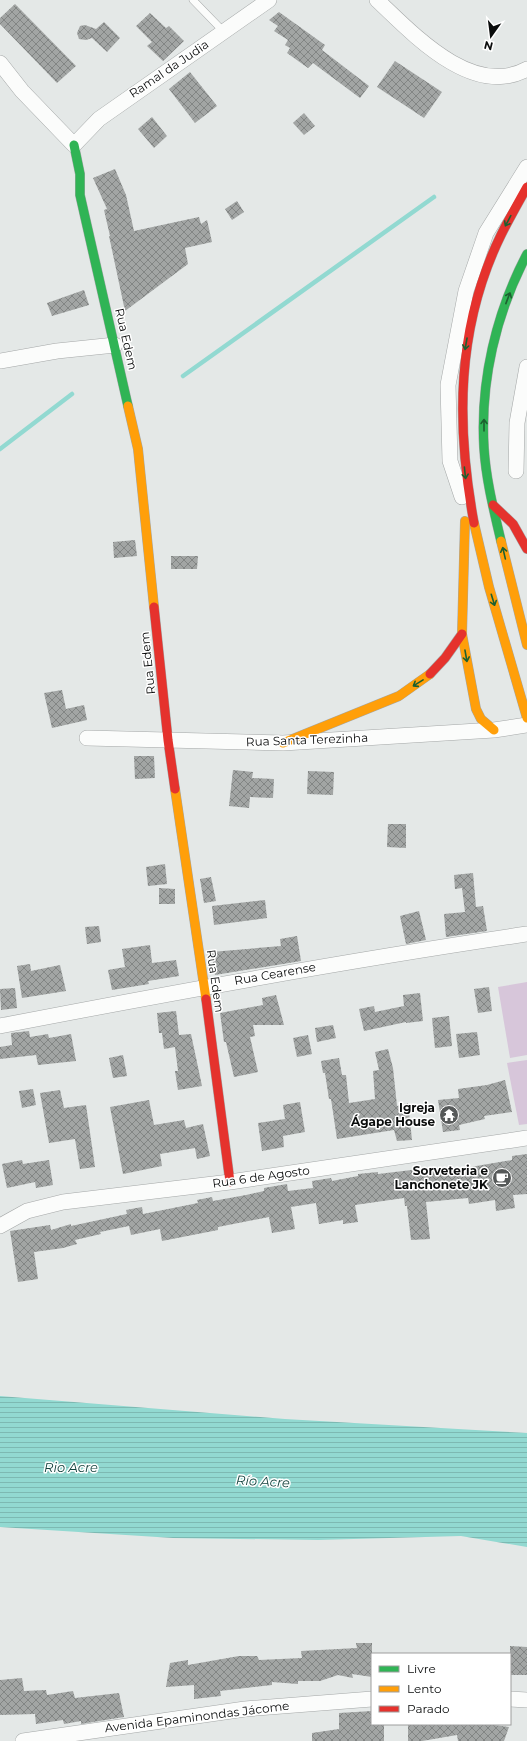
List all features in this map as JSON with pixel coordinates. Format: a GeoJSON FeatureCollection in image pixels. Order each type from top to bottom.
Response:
{"type":"FeatureCollection","features":[{"type":"Feature","properties":{"kind":"main road","name":"Rua Edem"},"geometry":{"type":"LineString","coordinates":[[74,145],[80,174],[80,195],[138,449],[168,740],[204,986],[230,1182]]}},
{"type":"Feature","properties":{"kind":"main road"},"geometry":{"type":"LineString","coordinates":[[527,187],[502,233],[486,268],[477,294],[463,362],[462,440],[467,492],[488,586],[518,682],[527,718]]}},
{"type":"Feature","properties":{"kind":"main road"},"geometry":{"type":"LineString","coordinates":[[527,254],[507,299],[494,337],[484,409],[484,448],[493,505],[527,645]]}},
{"type":"Feature","properties":{"kind":"main road"},"geometry":{"type":"LineString","coordinates":[[467,492],[462,634],[476,709],[482,719],[494,730]]}},
{"type":"Feature","properties":{"kind":"main road"},"geometry":{"type":"LineString","coordinates":[[493,505],[512,524],[527,549]]}},
{"type":"Feature","properties":{"kind":"main road"},"geometry":{"type":"LineString","coordinates":[[284,743],[399,696],[427,678],[446,658],[462,634]]}},
{"type":"Feature","properties":{"kind":"street","name":"Ramal da Judia"},"geometry":{"type":"LineString","coordinates":[[74,145],[99,118],[269,0]]}},
{"type":"Feature","properties":{"kind":"street"},"geometry":{"type":"LineString","coordinates":[[377,0],[427,46],[456,64],[485,76],[493,77],[509,76],[527,69]]}},
{"type":"Feature","properties":{"kind":"street"},"geometry":{"type":"LineString","coordinates":[[0,63],[22,91],[74,145]]}},
{"type":"Feature","properties":{"kind":"street"},"geometry":{"type":"LineString","coordinates":[[466,509],[450,461],[448,385],[466,291],[486,234],[527,167]]}},
{"type":"Feature","properties":{"kind":"street"},"geometry":{"type":"LineString","coordinates":[[0,361],[57,351],[115,345]]}},
{"type":"Feature","properties":{"kind":"street"},"geometry":{"type":"LineString","coordinates":[[516,471],[517,423],[527,367]]}},
{"type":"Feature","properties":{"kind":"street","name":"Rua Santa Terezinha"},"geometry":{"type":"LineString","coordinates":[[86,738],[284,743],[494,730],[527,725]]}},
{"type":"Feature","properties":{"kind":"street","name":"Rua Cearense"},"geometry":{"type":"LineString","coordinates":[[0,1026],[204,986],[404,952],[527,934]]}},
{"type":"Feature","properties":{"kind":"street","name":"Rua 6 de Agosto"},"geometry":{"type":"LineString","coordinates":[[0,1226],[27,1210],[43,1206],[92,1198],[230,1182],[527,1138]]}},
{"type":"Feature","properties":{"kind":"street","name":"Avenida Epaminondas Jácome"},"geometry":{"type":"LineString","coordinates":[[23,1741],[245,1709],[371,1699]]}},
{"type":"Feature","properties":{"kind":"street"},"geometry":{"type":"LineString","coordinates":[[511,1699],[527,1700]]}},
{"type":"Feature","properties":{"kind":"lane"},"geometry":{"type":"LineString","coordinates":[[193,0],[224,32]]}},
{"type":"Feature","properties":{"kind":"shaded area"},"geometry":{"type":"Polygon","coordinates":[[[527,982],[527,1055],[510,1058],[498,987],[527,982]]]}},
{"type":"Feature","properties":{"kind":"shaded area"},"geometry":{"type":"Polygon","coordinates":[[[527,1060],[527,1124],[519,1125],[507,1063],[527,1060]]]}},
{"type":"Feature","properties":{"kind":"water","name":"Rio Acre"},"geometry":{"type":"Polygon","coordinates":[[[0,1396],[285,1419],[527,1433],[527,1547],[461,1536],[318,1540],[173,1538],[0,1527],[0,1396]]]}},
{"type":"Feature","properties":{"kind":"building"},"geometry":{"type":"Polygon","coordinates":[[[15,4],[76,66],[57,83],[0,24],[0,18],[15,4]]]}},
{"type":"Feature","properties":{"kind":"building"},"geometry":{"type":"Polygon","coordinates":[[[279,12],[325,45],[322,50],[369,86],[360,98],[313,63],[308,68],[287,53],[290,48],[285,45],[288,40],[274,31],[278,26],[269,20],[279,12]]]}},
{"type":"Feature","properties":{"kind":"building"},"geometry":{"type":"Polygon","coordinates":[[[150,13],[166,28],[169,26],[184,41],[163,61],[147,46],[152,42],[136,26],[150,13]]]}},
{"type":"Feature","properties":{"kind":"building"},"geometry":{"type":"Polygon","coordinates":[[[104,22],[120,38],[107,52],[92,38],[86,40],[79,39],[77,33],[80,26],[85,25],[96,29],[104,22]]]}},
{"type":"Feature","properties":{"kind":"building"},"geometry":{"type":"Polygon","coordinates":[[[395,61],[442,92],[424,118],[377,87],[395,61]]]}},
{"type":"Feature","properties":{"kind":"building"},"geometry":{"type":"Polygon","coordinates":[[[190,72],[217,106],[195,123],[169,89],[190,72]]]}},
{"type":"Feature","properties":{"kind":"building"},"geometry":{"type":"Polygon","coordinates":[[[304,113],[315,126],[304,135],[293,123],[304,113]]]}},
{"type":"Feature","properties":{"kind":"building"},"geometry":{"type":"Polygon","coordinates":[[[152,117],[167,136],[154,148],[138,129],[152,117]]]}},
{"type":"Feature","properties":{"kind":"building"},"geometry":{"type":"Polygon","coordinates":[[[115,169],[126,195],[134,231],[199,217],[201,224],[207,220],[212,242],[185,248],[188,264],[125,311],[104,210],[107,209],[93,178],[115,169]]]}},
{"type":"Feature","properties":{"kind":"building"},"geometry":{"type":"Polygon","coordinates":[[[237,201],[244,212],[232,220],[225,209],[237,201]]]}},
{"type":"Feature","properties":{"kind":"building"},"geometry":{"type":"Polygon","coordinates":[[[84,290],[89,305],[52,316],[47,303],[84,290]]]}},
{"type":"Feature","properties":{"kind":"building"},"geometry":{"type":"Polygon","coordinates":[[[135,540],[137,556],[114,558],[113,542],[135,540]]]}},
{"type":"Feature","properties":{"kind":"building"},"geometry":{"type":"Polygon","coordinates":[[[171,556],[198,556],[197,569],[171,569],[171,556]]]}},
{"type":"Feature","properties":{"kind":"building"},"geometry":{"type":"Polygon","coordinates":[[[62,690],[66,709],[84,705],[87,720],[52,728],[44,693],[62,690]]]}},
{"type":"Feature","properties":{"kind":"building"},"geometry":{"type":"Polygon","coordinates":[[[134,756],[154,756],[155,778],[135,779],[134,756]]]}},
{"type":"Feature","properties":{"kind":"building"},"geometry":{"type":"Polygon","coordinates":[[[233,770],[253,772],[252,778],[274,779],[273,798],[250,797],[249,808],[229,806],[233,770]]]}},
{"type":"Feature","properties":{"kind":"building"},"geometry":{"type":"Polygon","coordinates":[[[308,771],[334,772],[333,795],[307,794],[308,771]]]}},
{"type":"Feature","properties":{"kind":"building"},"geometry":{"type":"Polygon","coordinates":[[[388,824],[406,824],[406,848],[387,847],[388,824]]]}},
{"type":"Feature","properties":{"kind":"building"},"geometry":{"type":"Polygon","coordinates":[[[165,864],[167,884],[148,886],[146,867],[165,864]]]}},
{"type":"Feature","properties":{"kind":"building"},"geometry":{"type":"Polygon","coordinates":[[[473,873],[476,907],[483,906],[487,931],[446,937],[444,914],[465,912],[462,888],[455,889],[454,875],[473,873]]]}},
{"type":"Feature","properties":{"kind":"building"},"geometry":{"type":"Polygon","coordinates":[[[211,877],[216,901],[204,903],[200,879],[211,877]]]}},
{"type":"Feature","properties":{"kind":"building"},"geometry":{"type":"Polygon","coordinates":[[[159,888],[175,889],[175,904],[159,904],[159,888]]]}},
{"type":"Feature","properties":{"kind":"building"},"geometry":{"type":"Polygon","coordinates":[[[265,900],[267,918],[214,925],[212,906],[265,900]]]}},
{"type":"Feature","properties":{"kind":"building"},"geometry":{"type":"Polygon","coordinates":[[[419,911],[426,940],[406,944],[400,916],[419,911]]]}},
{"type":"Feature","properties":{"kind":"building"},"geometry":{"type":"Polygon","coordinates":[[[99,926],[101,942],[87,944],[85,927],[99,926]]]}},
{"type":"Feature","properties":{"kind":"building"},"geometry":{"type":"Polygon","coordinates":[[[297,936],[301,961],[215,975],[211,952],[281,946],[280,939],[297,936]]]}},
{"type":"Feature","properties":{"kind":"building"},"geometry":{"type":"Polygon","coordinates":[[[150,945],[152,963],[176,960],[179,976],[148,981],[149,984],[112,990],[108,970],[125,967],[122,949],[150,945]]]}},
{"type":"Feature","properties":{"kind":"building"},"geometry":{"type":"Polygon","coordinates":[[[30,964],[31,971],[60,965],[66,991],[22,998],[17,966],[30,964]]]}},
{"type":"Feature","properties":{"kind":"building"},"geometry":{"type":"Polygon","coordinates":[[[489,987],[492,1011],[478,1013],[474,989],[489,987]]]}},
{"type":"Feature","properties":{"kind":"building"},"geometry":{"type":"Polygon","coordinates":[[[15,988],[17,1008],[1,1010],[0,989],[15,988]]]}},
{"type":"Feature","properties":{"kind":"building"},"geometry":{"type":"Polygon","coordinates":[[[420,993],[423,1021],[406,1022],[364,1031],[359,1009],[374,1006],[375,1012],[404,1006],[403,995],[420,993]]]}},
{"type":"Feature","properties":{"kind":"building"},"geometry":{"type":"Polygon","coordinates":[[[276,995],[284,1025],[253,1025],[255,1036],[250,1037],[258,1072],[234,1077],[226,1042],[224,1042],[220,1013],[263,1005],[262,998],[276,995]]]}},
{"type":"Feature","properties":{"kind":"building"},"geometry":{"type":"Polygon","coordinates":[[[176,1011],[179,1035],[191,1034],[202,1086],[178,1090],[175,1071],[178,1071],[175,1047],[164,1049],[162,1033],[159,1033],[157,1013],[176,1011]]]}},
{"type":"Feature","properties":{"kind":"building"},"geometry":{"type":"Polygon","coordinates":[[[449,1016],[452,1046],[435,1048],[432,1018],[449,1016]]]}},
{"type":"Feature","properties":{"kind":"building"},"geometry":{"type":"Polygon","coordinates":[[[333,1025],[336,1038],[317,1042],[315,1028],[333,1025]]]}},
{"type":"Feature","properties":{"kind":"building"},"geometry":{"type":"Polygon","coordinates":[[[29,1031],[30,1037],[48,1034],[49,1038],[71,1034],[76,1061],[38,1065],[36,1055],[0,1059],[0,1047],[12,1045],[11,1033],[29,1031]]]}},
{"type":"Feature","properties":{"kind":"building"},"geometry":{"type":"Polygon","coordinates":[[[477,1032],[480,1055],[459,1058],[456,1034],[477,1032]]]}},
{"type":"Feature","properties":{"kind":"building"},"geometry":{"type":"Polygon","coordinates":[[[308,1035],[312,1054],[297,1057],[293,1038],[308,1035]]]}},
{"type":"Feature","properties":{"kind":"building"},"geometry":{"type":"Polygon","coordinates":[[[388,1049],[393,1068],[397,1106],[408,1103],[412,1140],[397,1141],[394,1130],[337,1139],[331,1099],[329,1099],[325,1073],[323,1073],[321,1061],[339,1058],[342,1075],[346,1075],[349,1103],[375,1099],[373,1071],[379,1070],[375,1052],[388,1049]]]}},
{"type":"Feature","properties":{"kind":"building"},"geometry":{"type":"Polygon","coordinates":[[[123,1055],[127,1076],[113,1078],[109,1058],[123,1055]]]}},
{"type":"Feature","properties":{"kind":"building"},"geometry":{"type":"Polygon","coordinates":[[[505,1080],[512,1112],[484,1116],[485,1119],[459,1125],[460,1130],[443,1132],[438,1100],[459,1098],[458,1089],[487,1085],[505,1080]]]}},
{"type":"Feature","properties":{"kind":"building"},"geometry":{"type":"Polygon","coordinates":[[[33,1089],[36,1105],[22,1108],[19,1091],[33,1089]]]}},
{"type":"Feature","properties":{"kind":"building"},"geometry":{"type":"Polygon","coordinates":[[[60,1090],[64,1108],[86,1105],[95,1167],[80,1169],[75,1139],[49,1143],[40,1093],[60,1090]]]}},
{"type":"Feature","properties":{"kind":"building"},"geometry":{"type":"Polygon","coordinates":[[[149,1100],[154,1125],[184,1120],[186,1128],[203,1124],[210,1156],[197,1159],[195,1148],[160,1154],[162,1166],[123,1174],[110,1107],[149,1100]]]}},
{"type":"Feature","properties":{"kind":"building"},"geometry":{"type":"Polygon","coordinates":[[[300,1102],[305,1132],[283,1136],[284,1147],[262,1151],[258,1123],[285,1119],[283,1105],[300,1102]]]}},
{"type":"Feature","properties":{"kind":"building"},"geometry":{"type":"Polygon","coordinates":[[[527,1154],[527,1194],[513,1195],[515,1208],[496,1211],[495,1200],[469,1204],[468,1198],[426,1202],[430,1239],[411,1240],[407,1206],[405,1206],[404,1198],[355,1205],[358,1222],[343,1224],[343,1220],[319,1224],[316,1203],[291,1207],[295,1229],[272,1233],[269,1217],[218,1227],[218,1230],[162,1241],[160,1229],[131,1235],[129,1226],[100,1232],[101,1234],[75,1240],[77,1244],[63,1248],[34,1252],[38,1279],[18,1282],[10,1231],[50,1225],[51,1230],[71,1224],[71,1226],[127,1214],[126,1210],[142,1207],[143,1214],[198,1203],[197,1200],[212,1197],[213,1201],[264,1191],[264,1188],[287,1184],[288,1191],[313,1188],[312,1181],[331,1178],[332,1181],[358,1176],[358,1174],[378,1172],[378,1174],[420,1169],[421,1171],[459,1167],[459,1169],[512,1160],[512,1156],[527,1154]]]}},
{"type":"Feature","properties":{"kind":"building"},"geometry":{"type":"Polygon","coordinates":[[[22,1160],[23,1164],[49,1160],[53,1185],[36,1188],[35,1182],[7,1188],[2,1164],[22,1160]]]}},
{"type":"Feature","properties":{"kind":"building"},"geometry":{"type":"Polygon","coordinates":[[[356,1643],[372,1643],[371,1677],[352,1674],[353,1678],[338,1675],[320,1681],[298,1681],[298,1684],[272,1682],[272,1685],[220,1691],[221,1696],[194,1699],[194,1685],[166,1687],[170,1663],[188,1660],[188,1665],[239,1656],[257,1656],[259,1660],[302,1658],[301,1651],[357,1648],[356,1643]]]}},
{"type":"Feature","properties":{"kind":"building"},"geometry":{"type":"Polygon","coordinates":[[[510,1646],[527,1647],[527,1675],[511,1675],[510,1646]]]}},
{"type":"Feature","properties":{"kind":"building"},"geometry":{"type":"Polygon","coordinates":[[[22,1678],[24,1691],[46,1690],[47,1695],[73,1691],[75,1698],[119,1693],[124,1717],[81,1724],[81,1721],[64,1724],[63,1720],[36,1724],[35,1714],[0,1715],[0,1680],[22,1678]]]}},
{"type":"Feature","properties":{"kind":"building"},"geometry":{"type":"Polygon","coordinates":[[[371,1711],[371,1725],[384,1725],[384,1741],[312,1741],[312,1733],[339,1729],[339,1713],[371,1711]]]}},
{"type":"Feature","properties":{"kind":"building"},"geometry":{"type":"Polygon","coordinates":[[[408,1725],[494,1725],[509,1727],[504,1741],[458,1741],[457,1735],[422,1741],[408,1741],[408,1725]]]}},
{"type":"Feature","properties":{"kind":"waterway"},"geometry":{"type":"LineString","coordinates":[[183,376],[434,197]]}},
{"type":"Feature","properties":{"kind":"waterway"},"geometry":{"type":"LineString","coordinates":[[0,449],[72,394]]}},
{"type":"Feature","properties":{"kind":"traffic: fast"},"geometry":{"type":"LineString","coordinates":[[74,145],[80,174],[80,195],[128,406]]}},
{"type":"Feature","properties":{"kind":"traffic: fast"},"geometry":{"type":"LineString","coordinates":[[501,541],[485,460],[483,423],[485,398],[492,348],[507,300],[527,254]]}},
{"type":"Feature","properties":{"kind":"traffic: slow"},"geometry":{"type":"LineString","coordinates":[[128,406],[138,449],[154,607]]}},
{"type":"Feature","properties":{"kind":"traffic: slow"},"geometry":{"type":"LineString","coordinates":[[465,521],[462,634],[476,709],[481,719],[494,730]]}},
{"type":"Feature","properties":{"kind":"traffic: slow"},"geometry":{"type":"LineString","coordinates":[[474,523],[489,587],[527,718]]}},
{"type":"Feature","properties":{"kind":"traffic: slow"},"geometry":{"type":"LineString","coordinates":[[501,541],[527,645]]}},
{"type":"Feature","properties":{"kind":"traffic: slow"},"geometry":{"type":"LineString","coordinates":[[283,743],[399,696],[430,674]]}},
{"type":"Feature","properties":{"kind":"traffic: slow"},"geometry":{"type":"LineString","coordinates":[[175,789],[206,999]]}},
{"type":"Feature","properties":{"kind":"traffic: jam"},"geometry":{"type":"LineString","coordinates":[[474,523],[464,450],[464,377],[468,341],[475,305],[486,270],[501,235],[527,187]]}},
{"type":"Feature","properties":{"kind":"traffic: jam"},"geometry":{"type":"LineString","coordinates":[[493,505],[513,524],[527,549]]}},
{"type":"Feature","properties":{"kind":"traffic: jam"},"geometry":{"type":"LineString","coordinates":[[154,607],[168,740],[175,789]]}},
{"type":"Feature","properties":{"kind":"traffic: jam"},"geometry":{"type":"LineString","coordinates":[[430,674],[445,658],[462,634]]}},
{"type":"Feature","properties":{"kind":"traffic: jam"},"geometry":{"type":"LineString","coordinates":[[206,999],[230,1182]]}},
{"type":"Feature","properties":{"kind":"place","name":"Igreja Ágape House"},"geometry":{"type":"Point","coordinates":[449,1115]}},
{"type":"Feature","properties":{"kind":"place","name":"Sorveteria e Lanchonete JK"},"geometry":{"type":"Point","coordinates":[502,1178]}},
{"type":"Feature","properties":{"kind":"water label","name":"Río Acre"},"geometry":{"type":"Point","coordinates":[263,1481]}}]}
